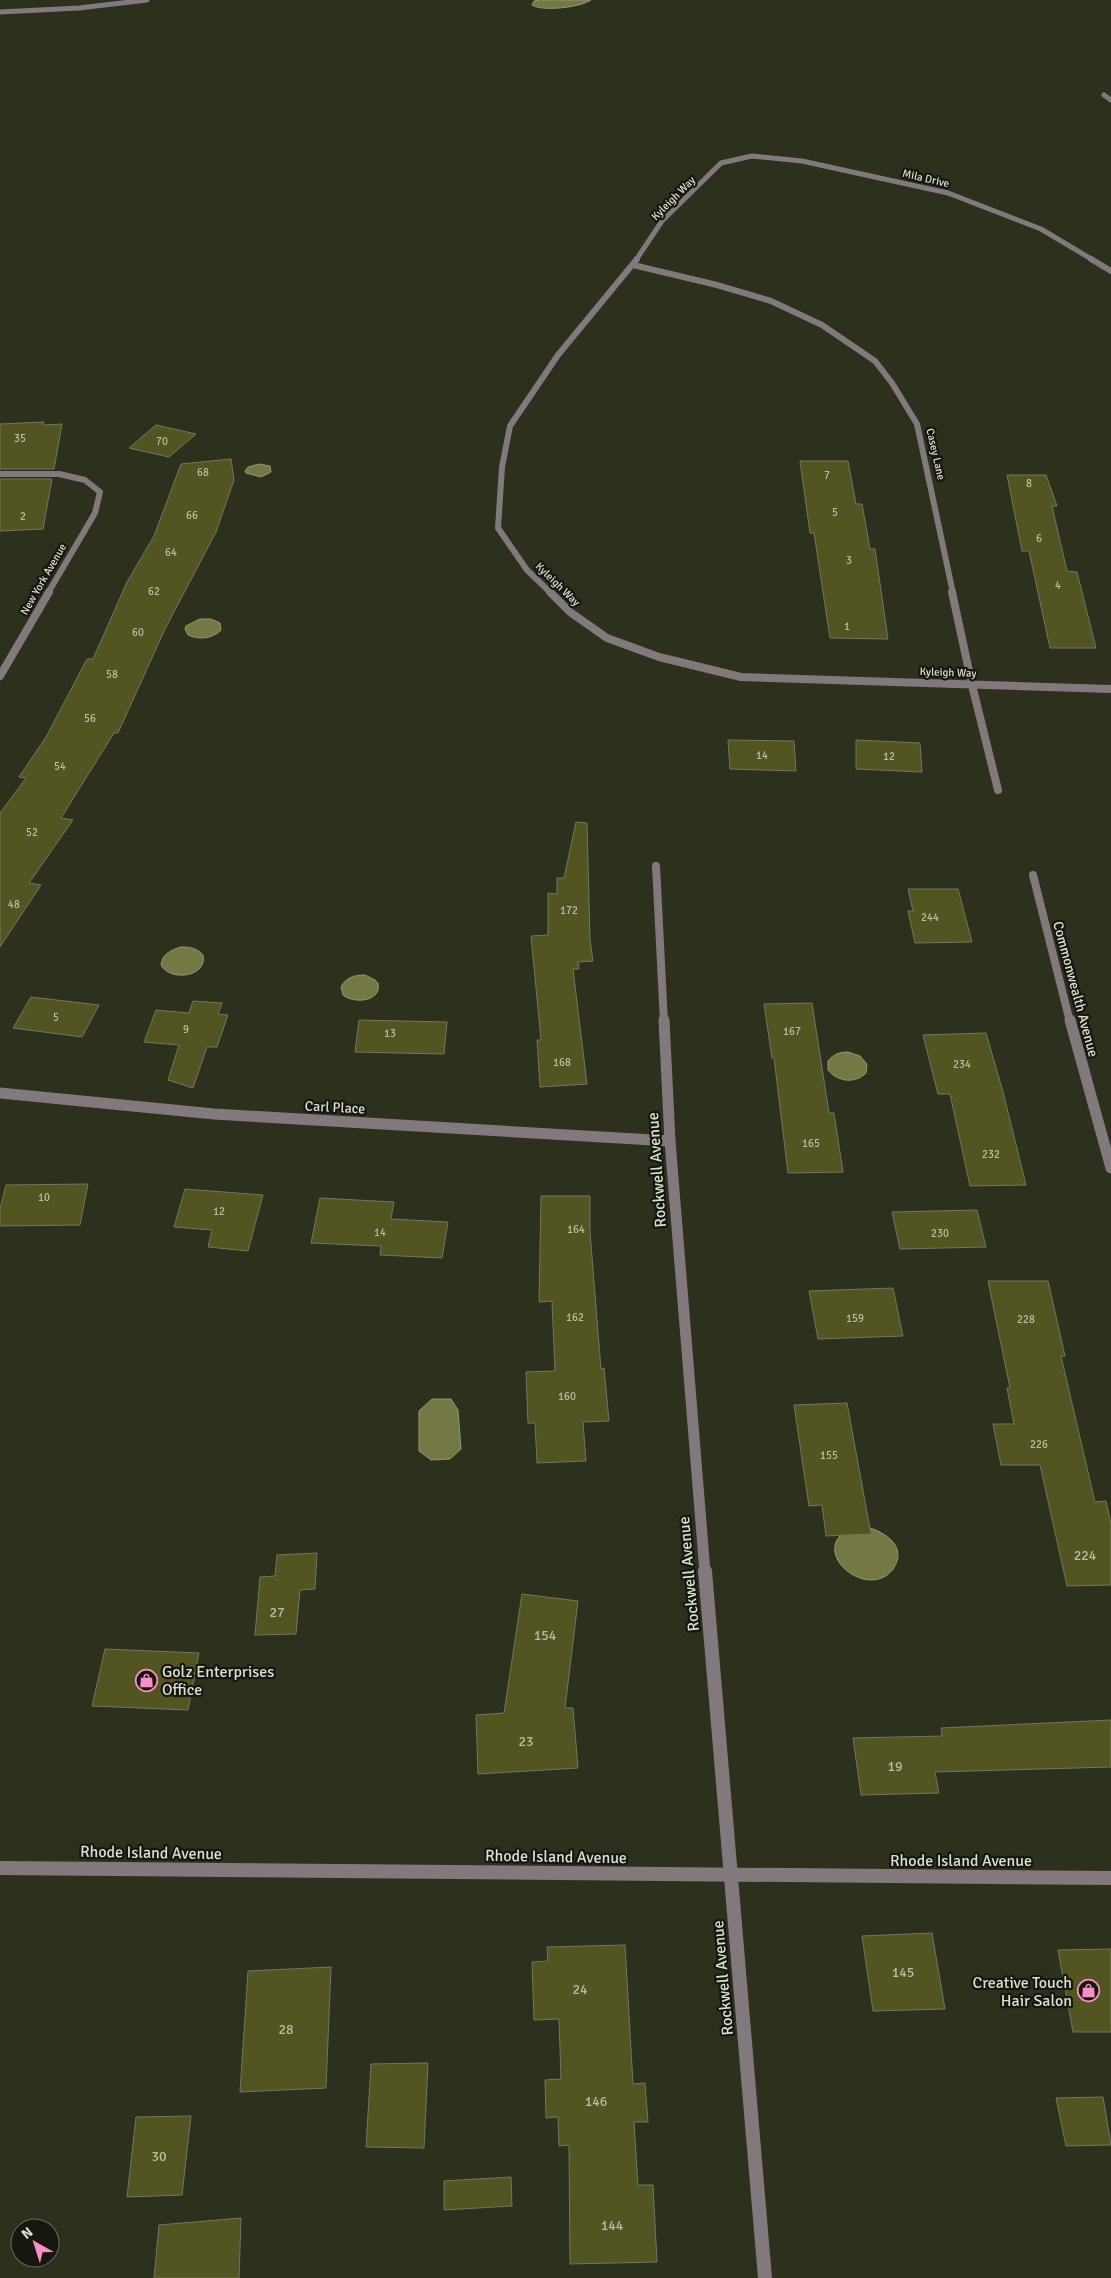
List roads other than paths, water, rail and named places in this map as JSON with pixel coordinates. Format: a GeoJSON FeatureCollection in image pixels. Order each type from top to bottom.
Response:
{"type":"FeatureCollection","features":[{"type":"Feature","properties":{"kind":"street"},"geometry":{"type":"LineString","coordinates":[[0,12],[79,8],[147,0]]}},
{"type":"Feature","properties":{"kind":"street"},"geometry":{"type":"LineString","coordinates":[[1104,95],[1111,100]]}},
{"type":"Feature","properties":{"kind":"street","name":"Mila Drive"},"geometry":{"type":"LineString","coordinates":[[721,163],[752,156],[802,161],[948,193],[1041,229],[1111,271]]}},
{"type":"Feature","properties":{"kind":"street","name":"Kyleigh Way"},"geometry":{"type":"LineString","coordinates":[[721,163],[662,221],[633,265],[558,354],[510,426],[502,467],[498,528],[527,570],[570,612],[607,638],[659,657],[740,677],[1111,689]]}},
{"type":"Feature","properties":{"kind":"street","name":"Casey Lane"},"geometry":{"type":"LineString","coordinates":[[633,265],[740,291],[789,307],[831,330],[874,360],[917,424],[972,684],[998,790]]}},
{"type":"Feature","properties":{"kind":"street","name":"New York Avenue"},"geometry":{"type":"LineString","coordinates":[[0,474],[59,474],[84,480],[100,492],[95,513],[0,676]]}},
{"type":"Feature","properties":{"kind":"street","name":"Rockwell Avenue"},"geometry":{"type":"LineString","coordinates":[[656,866],[670,1142],[729,1876],[765,2278]]}},
{"type":"Feature","properties":{"kind":"street","name":"Commonwealth Avenue"},"geometry":{"type":"LineString","coordinates":[[1033,875],[1053,959],[1111,1168]]}},
{"type":"Feature","properties":{"kind":"street","name":"Carl Place"},"geometry":{"type":"LineString","coordinates":[[0,1093],[214,1114],[670,1142]]}},
{"type":"Feature","properties":{"kind":"street","name":"Rhode Island Avenue"},"geometry":{"type":"LineString","coordinates":[[0,1868],[1111,1878]]}},
{"type":"Feature","properties":{"kind":"place","name":"Golz Enterprises Office"},"geometry":{"type":"Point","coordinates":[146,1680]}},
{"type":"Feature","properties":{"kind":"place","name":"Creative Touch Hair Salon"},"geometry":{"type":"Point","coordinates":[1088,1991]}}]}
